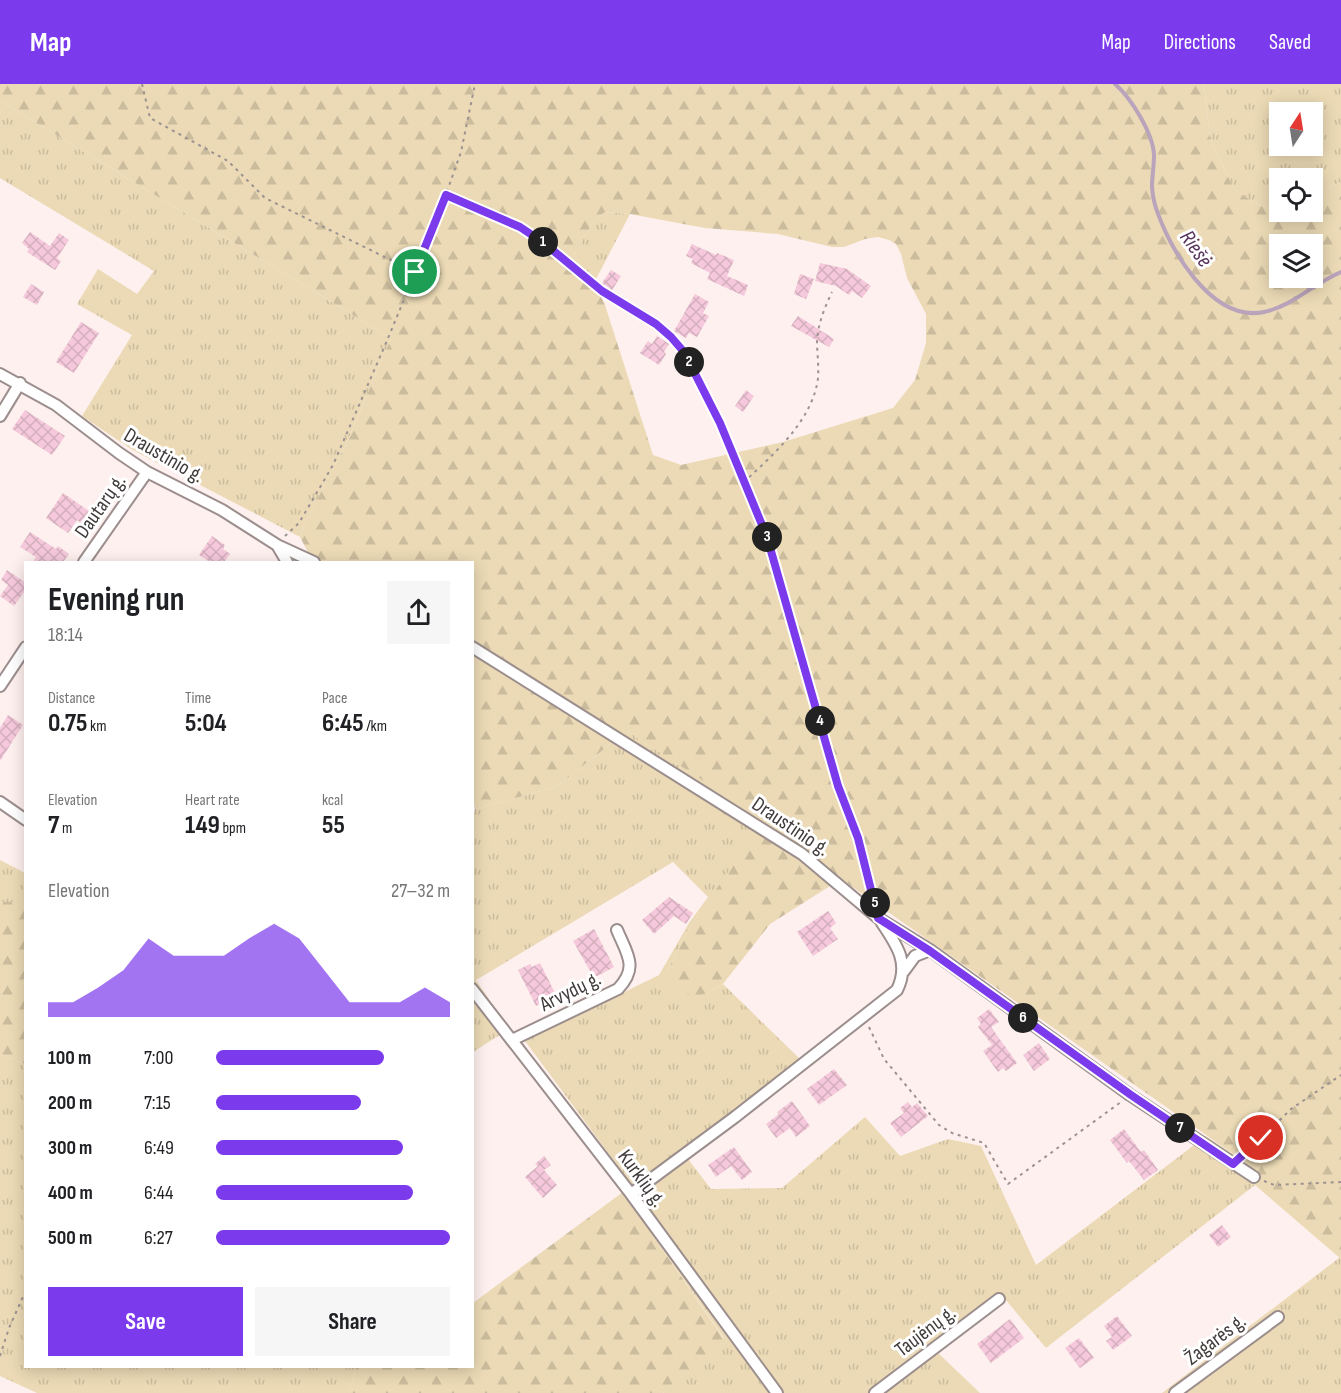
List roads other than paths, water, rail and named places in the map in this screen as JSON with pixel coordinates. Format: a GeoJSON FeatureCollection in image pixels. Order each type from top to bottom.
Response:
{"type":"FeatureCollection","features":[{"type":"Feature","properties":{"kind":"street","name":"Draustinio g."},"geometry":{"type":"LineString","coordinates":[[0,374],[20,383],[56,405],[147,472],[222,510],[277,545],[312,561]]}},
{"type":"Feature","properties":{"kind":"street"},"geometry":{"type":"LineString","coordinates":[[0,416],[20,383]]}},
{"type":"Feature","properties":{"kind":"street","name":"Dautarų g."},"geometry":{"type":"LineString","coordinates":[[85,561],[147,472]]}},
{"type":"Feature","properties":{"kind":"street"},"geometry":{"type":"LineString","coordinates":[[277,545],[286,561]]}},
{"type":"Feature","properties":{"kind":"street","name":"Draustinio g."},"geometry":{"type":"LineString","coordinates":[[474,648],[802,854],[878,918],[930,951],[1131,1095],[1254,1177]]}},
{"type":"Feature","properties":{"kind":"street"},"geometry":{"type":"LineString","coordinates":[[0,686],[24,651]]}},
{"type":"Feature","properties":{"kind":"street"},"geometry":{"type":"LineString","coordinates":[[0,802],[24,819]]}},
{"type":"Feature","properties":{"kind":"street"},"geometry":{"type":"LineString","coordinates":[[878,918],[894,940],[904,971]]}},
{"type":"Feature","properties":{"kind":"street","name":"Arvydų g."},"geometry":{"type":"LineString","coordinates":[[512,1040],[618,989],[627,980],[630,959],[616,930]]}},
{"type":"Feature","properties":{"kind":"street"},"geometry":{"type":"LineString","coordinates":[[631,1194],[897,990],[904,971],[915,956],[930,951]]}},
{"type":"Feature","properties":{"kind":"street","name":"Kurklių g."},"geometry":{"type":"LineString","coordinates":[[474,992],[631,1194],[657,1233],[777,1393]]}},
{"type":"Feature","properties":{"kind":"street","name":"Taujėnų g."},"geometry":{"type":"LineString","coordinates":[[875,1393],[999,1299]]}},
{"type":"Feature","properties":{"kind":"street","name":"Žagarės g."},"geometry":{"type":"LineString","coordinates":[[1175,1393],[1278,1317]]}},
{"type":"Feature","properties":{"kind":"waterway","name":"Riešė"},"geometry":{"type":"LineString","coordinates":[[1115,84],[1134,107],[1150,137],[1154,155],[1152,191],[1161,222],[1181,260],[1210,294],[1226,306],[1245,312],[1264,312],[1294,300],[1341,272]]}}]}
